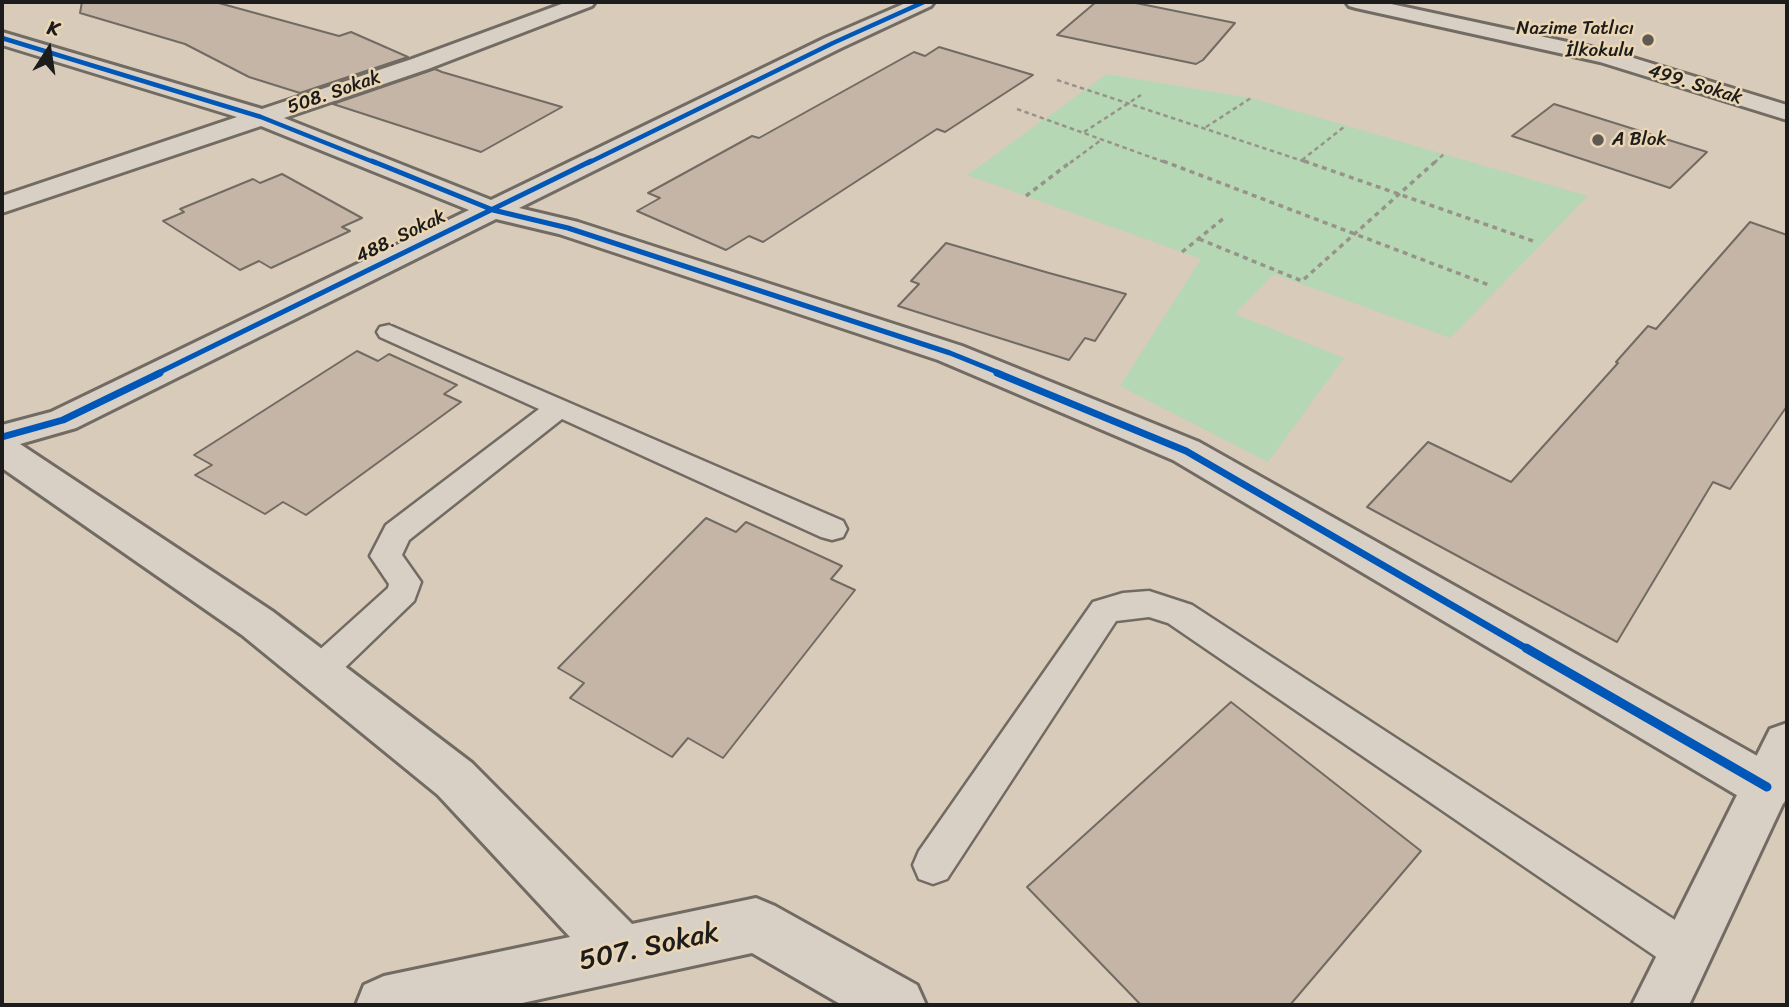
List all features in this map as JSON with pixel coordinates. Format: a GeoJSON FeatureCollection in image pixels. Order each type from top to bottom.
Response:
{"type":"FeatureCollection","features":[{"type":"Feature","properties":{"kind":"street","name":"508. Sokak"},"geometry":{"type":"LineString","coordinates":[[2,205],[420,64],[585,2]]}},
{"type":"Feature","properties":{"kind":"street","name":"488. Sokak"},"geometry":{"type":"LineString","coordinates":[[2,437],[63,420],[833,43],[924,2]]}},
{"type":"Feature","properties":{"kind":"street","name":"499. Sokak"},"geometry":{"type":"LineString","coordinates":[[1356,2],[1606,57],[1787,113]]}},
{"type":"Feature","properties":{"kind":"street"},"geometry":{"type":"LineString","coordinates":[[2,38],[261,117],[493,210],[568,228],[950,353],[1186,451],[1777,766],[1660,1005]]}},
{"type":"Feature","properties":{"kind":"street"},"geometry":{"type":"LineString","coordinates":[[2,450],[257,623],[455,779],[623,954]]}},
{"type":"Feature","properties":{"kind":"street","name":"507. Sokak"},"geometry":{"type":"LineString","coordinates":[[384,1005],[756,925],[897,1005]]}},
{"type":"Feature","properties":{"kind":"lane"},"geometry":{"type":"LineString","coordinates":[[389,332],[832,529]]}},
{"type":"Feature","properties":{"kind":"lane"},"geometry":{"type":"LineString","coordinates":[[318,672],[395,602],[402,592],[405,582],[386,556],[397,533],[560,407]]}},
{"type":"Feature","properties":{"kind":"lane"},"geometry":{"type":"LineString","coordinates":[[933,865],[1105,611],[1149,604],[1180,614],[1686,952]]}},
{"type":"Feature","properties":{"kind":"path"},"geometry":{"type":"LineString","coordinates":[[1057,80],[1205,127],[1536,242]]}},
{"type":"Feature","properties":{"kind":"path"},"geometry":{"type":"LineString","coordinates":[[1083,132],[1142,95]]}},
{"type":"Feature","properties":{"kind":"path"},"geometry":{"type":"LineString","coordinates":[[1205,127],[1251,98]]}},
{"type":"Feature","properties":{"kind":"path"},"geometry":{"type":"LineString","coordinates":[[1017,109],[1356,233],[1489,285]]}},
{"type":"Feature","properties":{"kind":"path"},"geometry":{"type":"LineString","coordinates":[[1301,160],[1344,127]]}},
{"type":"Feature","properties":{"kind":"path"},"geometry":{"type":"LineString","coordinates":[[1026,196],[1102,139]]}},
{"type":"Feature","properties":{"kind":"path"},"geometry":{"type":"LineString","coordinates":[[1199,239],[1302,281],[1444,154]]}},
{"type":"Feature","properties":{"kind":"path"},"geometry":{"type":"LineString","coordinates":[[1182,252],[1224,218]]}},
{"type":"Feature","properties":{"kind":"green space"},"geometry":{"type":"Polygon","coordinates":[[[1107,74],[1251,98],[1588,196],[1450,338],[1274,274],[1235,314],[1344,358],[1268,462],[1120,386],[1201,259],[967,175],[1107,74]]]}},
{"type":"Feature","properties":{"kind":"building"},"geometry":{"type":"Polygon","coordinates":[[[82,2],[215,2],[339,36],[351,32],[408,57],[300,93],[249,77],[185,44],[80,13],[82,2]]]}},
{"type":"Feature","properties":{"kind":"building"},"geometry":{"type":"Polygon","coordinates":[[[1096,2],[1131,2],[1235,23],[1203,60],[1196,64],[1057,35],[1096,2]]]}},
{"type":"Feature","properties":{"kind":"building"},"geometry":{"type":"Polygon","coordinates":[[[939,47],[1033,75],[945,132],[937,129],[763,242],[749,236],[726,250],[637,211],[660,198],[648,193],[752,136],[759,138],[914,52],[925,56],[939,47]]]}},
{"type":"Feature","properties":{"kind":"building"},"geometry":{"type":"Polygon","coordinates":[[[435,69],[562,107],[481,152],[333,104],[435,69]]]}},
{"type":"Feature","properties":{"kind":"building","name":"A Blok"},"geometry":{"type":"Polygon","coordinates":[[[1554,104],[1707,152],[1670,188],[1512,136],[1554,104]]]}},
{"type":"Feature","properties":{"kind":"building"},"geometry":{"type":"Polygon","coordinates":[[[282,174],[362,218],[342,227],[350,231],[271,268],[259,261],[240,270],[163,221],[184,212],[180,209],[253,179],[260,183],[282,174]]]}},
{"type":"Feature","properties":{"kind":"building"},"geometry":{"type":"Polygon","coordinates":[[[1750,222],[1787,235],[1787,406],[1730,489],[1713,482],[1617,642],[1367,507],[1428,442],[1511,482],[1648,326],[1656,329],[1750,222]]]}},
{"type":"Feature","properties":{"kind":"building"},"geometry":{"type":"Polygon","coordinates":[[[946,243],[1126,294],[1095,341],[1085,338],[1069,360],[898,306],[919,284],[911,281],[946,243]]]}},
{"type":"Feature","properties":{"kind":"building"},"geometry":{"type":"Polygon","coordinates":[[[357,351],[378,361],[389,354],[457,385],[444,394],[461,402],[306,515],[283,502],[265,514],[195,475],[212,465],[194,455],[357,351]]]}},
{"type":"Feature","properties":{"kind":"building"},"geometry":{"type":"Polygon","coordinates":[[[706,518],[736,532],[746,522],[842,566],[831,579],[855,590],[723,758],[688,738],[672,757],[570,698],[584,683],[558,668],[706,518]]]}},
{"type":"Feature","properties":{"kind":"building"},"geometry":{"type":"Polygon","coordinates":[[[1231,702],[1421,851],[1290,1005],[1141,1005],[1027,887],[1231,702]]]}},
{"type":"Feature","properties":{"kind":"cycle path"},"geometry":{"type":"LineString","coordinates":[[2,437],[63,420],[833,43],[924,2]]}},
{"type":"Feature","properties":{"kind":"cycle path"},"geometry":{"type":"LineString","coordinates":[[2,38],[261,117],[493,210],[568,228],[950,353],[1186,451],[1767,787]]}},
{"type":"Feature","properties":{"kind":"place","name":"Nazime Tatlıcı İlkokulu"},"geometry":{"type":"Point","coordinates":[1648,40]}},
{"type":"Feature","properties":{"kind":"place","name":"A Blok"},"geometry":{"type":"Point","coordinates":[1598,140]}}]}
